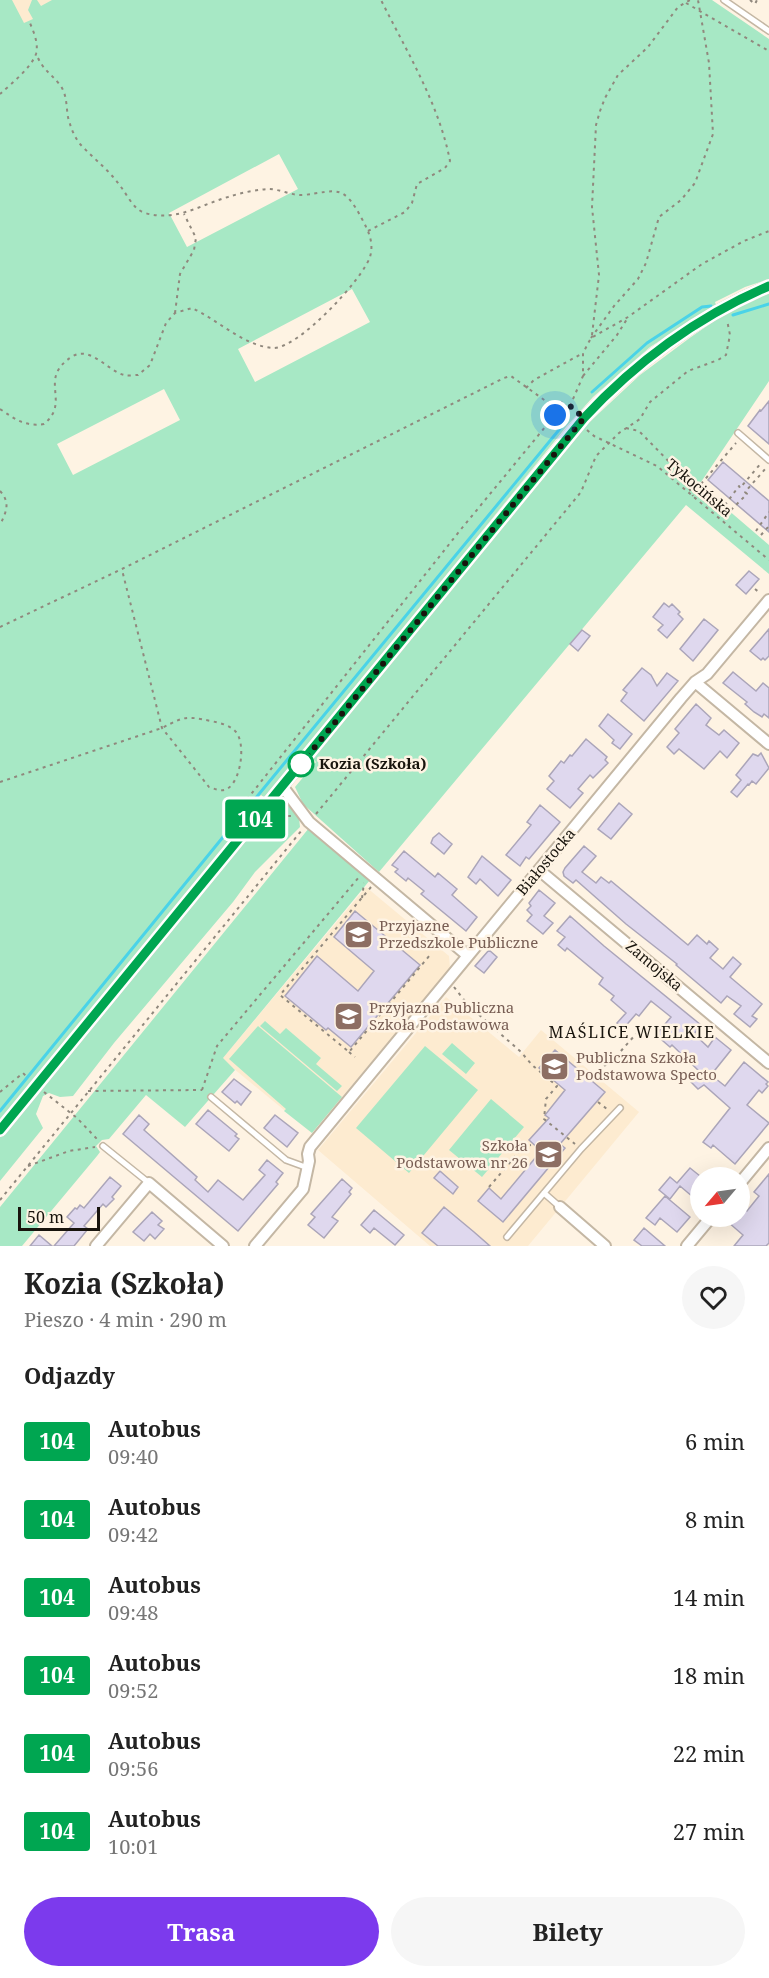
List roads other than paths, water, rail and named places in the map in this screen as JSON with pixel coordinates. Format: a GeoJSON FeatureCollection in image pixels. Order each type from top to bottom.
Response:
{"type":"FeatureCollection","features":[{"type":"Feature","properties":{"kind":"street"},"geometry":{"type":"LineString","coordinates":[[0,1130],[33,1082],[282,786],[582,421],[628,375],[659,350],[722,309],[769,286]]}},
{"type":"Feature","properties":{"kind":"street","name":"Białostocka"},"geometry":{"type":"LineString","coordinates":[[255,1246],[303,1189],[310,1147],[695,682],[707,674],[769,600]]}},
{"type":"Feature","properties":{"kind":"street"},"geometry":{"type":"LineString","coordinates":[[695,682],[769,744]]}},
{"type":"Feature","properties":{"kind":"street"},"geometry":{"type":"LineString","coordinates":[[282,786],[306,819],[467,955]]}},
{"type":"Feature","properties":{"kind":"street","name":"Zamojska"},"geometry":{"type":"LineString","coordinates":[[539,870],[769,1063]]}},
{"type":"Feature","properties":{"kind":"street"},"geometry":{"type":"LineString","coordinates":[[750,1171],[769,1148]]}},
{"type":"Feature","properties":{"kind":"street"},"geometry":{"type":"LineString","coordinates":[[96,1246],[149,1183],[223,1246]]}},
{"type":"Feature","properties":{"kind":"street"},"geometry":{"type":"LineString","coordinates":[[560,1208],[605,1246]]}},
{"type":"Feature","properties":{"kind":"street"},"geometry":{"type":"LineString","coordinates":[[687,1246],[703,1227]]}},
{"type":"Feature","properties":{"kind":"lane"},"geometry":{"type":"LineString","coordinates":[[724,0],[769,31]]}},
{"type":"Feature","properties":{"kind":"lane"},"geometry":{"type":"LineString","coordinates":[[740,435],[768,459]]}},
{"type":"Feature","properties":{"kind":"lane"},"geometry":{"type":"LineString","coordinates":[[211,1097],[286,1160],[308,1168]]}},
{"type":"Feature","properties":{"kind":"lane"},"geometry":{"type":"LineString","coordinates":[[507,1237],[581,1149],[620,1108]]}},
{"type":"Feature","properties":{"kind":"lane"},"geometry":{"type":"LineString","coordinates":[[103,1146],[149,1183]]}},
{"type":"Feature","properties":{"kind":"lane"},"geometry":{"type":"LineString","coordinates":[[544,1193],[560,1208]]}},
{"type":"Feature","properties":{"kind":"waterway"},"geometry":{"type":"LineString","coordinates":[[733,315],[769,304]]}},
{"type":"Feature","properties":{"kind":"waterway"},"geometry":{"type":"LineString","coordinates":[[592,392],[647,343],[702,307],[711,306]]}},
{"type":"Feature","properties":{"kind":"waterway"},"geometry":{"type":"LineString","coordinates":[[245,811],[563,425]]}},
{"type":"Feature","properties":{"kind":"waterway"},"geometry":{"type":"LineString","coordinates":[[0,1111],[232,826]]}},
{"type":"Feature","properties":{"kind":"place","name":"Kozia (Szkoła)"},"geometry":{"type":"Point","coordinates":[301,764]}},
{"type":"Feature","properties":{"kind":"place","name":"Przyjazne Przedszkole Publiczne"},"geometry":{"type":"Point","coordinates":[358,935]}},
{"type":"Feature","properties":{"kind":"place","name":"Przyjazna Publiczna Szkoła Podstawowa"},"geometry":{"type":"Point","coordinates":[348,1017]}},
{"type":"Feature","properties":{"kind":"place","name":"Publiczna Szkoła Podstawowa Specto"},"geometry":{"type":"Point","coordinates":[555,1067]}},
{"type":"Feature","properties":{"kind":"place","name":"Szkoła Podstawowa nr 26"},"geometry":{"type":"Point","coordinates":[549,1155]}},
{"type":"Feature","properties":{"kind":"district","name":"MAŚLICE WIELKIE"},"geometry":{"type":"Point","coordinates":[632,1032]}}]}
